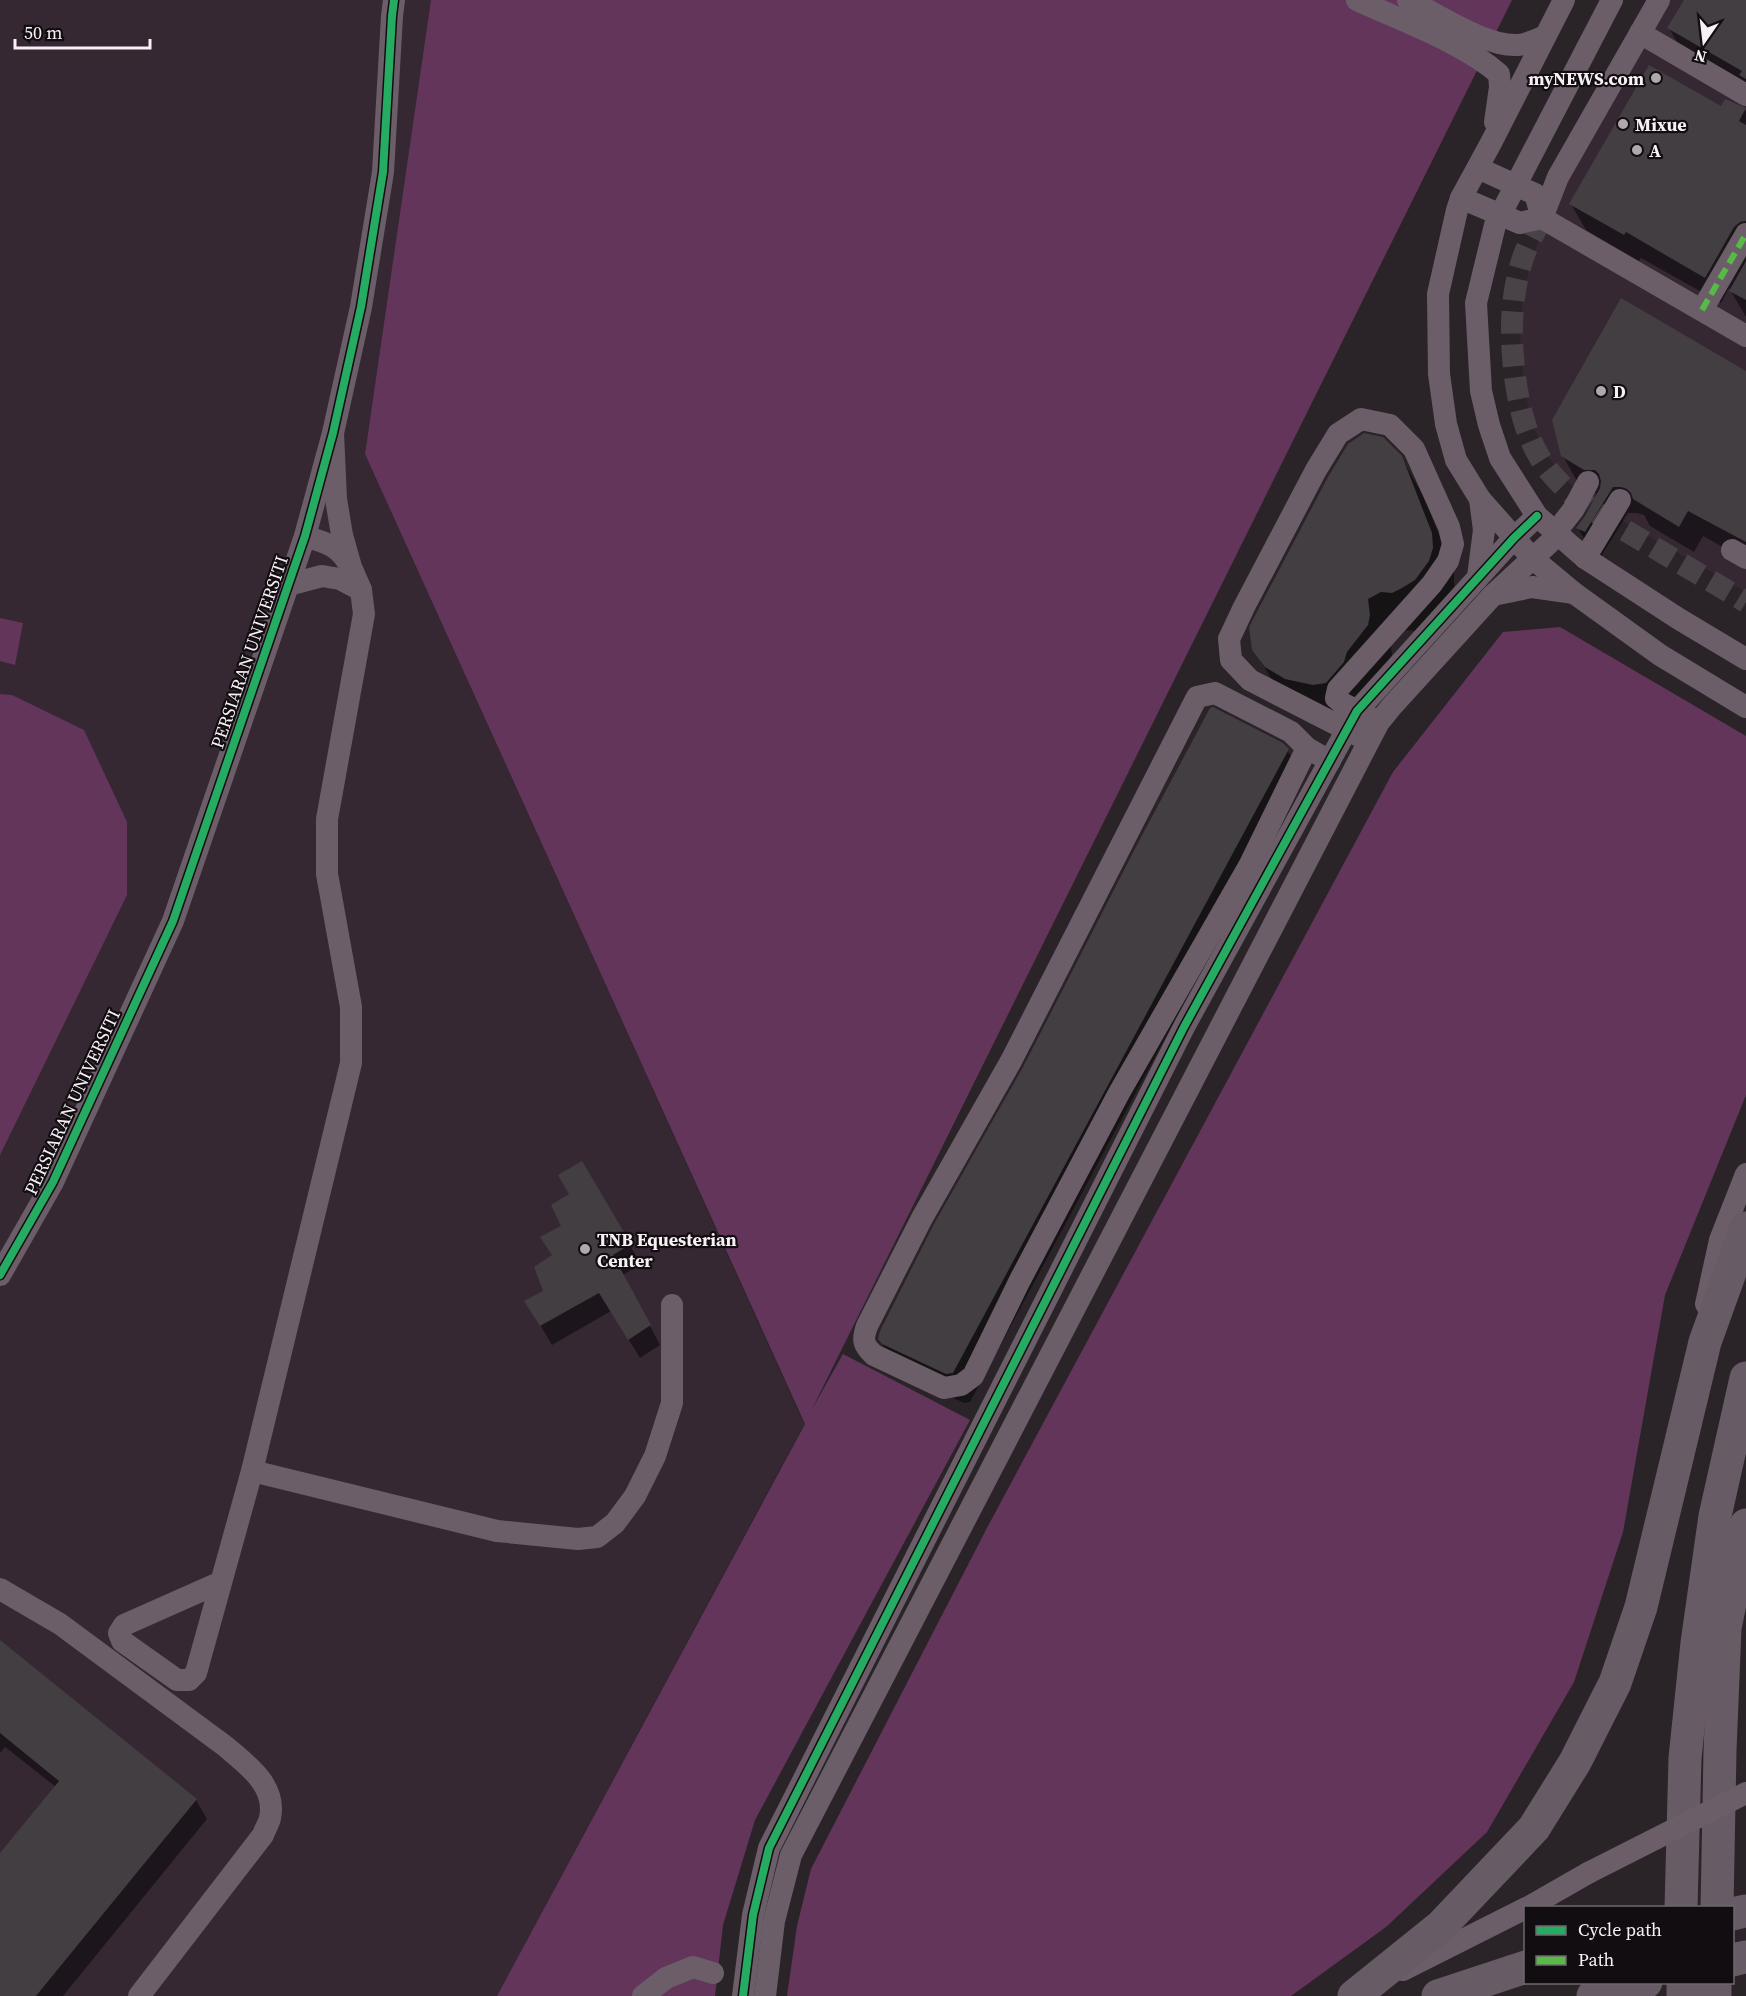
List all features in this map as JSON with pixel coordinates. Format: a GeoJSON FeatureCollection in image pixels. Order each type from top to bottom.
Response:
{"type":"FeatureCollection","features":[{"type":"Feature","properties":{"kind":"highway"},"geometry":{"type":"LineString","coordinates":[[1355,1995],[1441,1926],[1503,1861],[1534,1828],[1575,1762],[1614,1683],[1641,1607],[1705,1342],[1746,1228]]}},
{"type":"Feature","properties":{"kind":"highway"},"geometry":{"type":"LineString","coordinates":[[1682,1906],[1685,1758],[1697,1643],[1715,1516],[1746,1378]]}},
{"type":"Feature","properties":{"kind":"highway"},"geometry":{"type":"LineString","coordinates":[[1717,1906],[1725,1628],[1746,1525]]}},
{"type":"Feature","properties":{"kind":"highway"},"geometry":{"type":"LineString","coordinates":[[1438,1996],[1524,1968]]}},
{"type":"Feature","properties":{"kind":"highway"},"geometry":{"type":"LineString","coordinates":[[1593,1996],[1643,1984]]}},
{"type":"Feature","properties":{"kind":"street","name":"PERSIARAN UNIVERSITI"},"geometry":{"type":"LineString","coordinates":[[0,1275],[53,1182],[173,921],[305,536],[333,433],[361,307],[383,172],[394,0]]}},
{"type":"Feature","properties":{"kind":"street"},"geometry":{"type":"LineString","coordinates":[[1357,0],[1465,51],[1486,62],[1499,74],[1500,87],[1492,141]]}},
{"type":"Feature","properties":{"kind":"street"},"geometry":{"type":"LineString","coordinates":[[1408,0],[1501,44],[1529,43],[1545,36]]}},
{"type":"Feature","properties":{"kind":"street"},"geometry":{"type":"LineString","coordinates":[[1564,0],[1461,198],[1438,294],[1439,374],[1446,423],[1456,460],[1480,499],[1532,558],[1574,593],[1660,656],[1746,707]]}},
{"type":"Feature","properties":{"kind":"street"},"geometry":{"type":"LineString","coordinates":[[1612,0],[1514,184],[1495,225],[1476,303],[1481,391],[1500,458],[1537,516],[1585,558],[1746,659]]}},
{"type":"Feature","properties":{"kind":"street"},"geometry":{"type":"LineString","coordinates":[[1542,218],[1558,177],[1659,0]]}},
{"type":"Feature","properties":{"kind":"street"},"geometry":{"type":"LineString","coordinates":[[1640,33],[1746,95]]}},
{"type":"Feature","properties":{"kind":"street"},"geometry":{"type":"LineString","coordinates":[[1478,168],[1535,194],[1542,218]]}},
{"type":"Feature","properties":{"kind":"street"},"geometry":{"type":"LineString","coordinates":[[1461,198],[1520,223],[1542,218],[1746,336]]}},
{"type":"Feature","properties":{"kind":"street"},"geometry":{"type":"LineString","coordinates":[[1702,310],[1746,234]]}},
{"type":"Feature","properties":{"kind":"street"},"geometry":{"type":"LineString","coordinates":[[1352,720],[1336,698],[1338,689],[1432,584],[1448,561],[1453,544],[1449,526],[1414,449],[1390,425],[1361,419],[1338,434],[1316,470],[1229,639],[1231,660],[1250,680],[1352,720],[1374,731]]}},
{"type":"Feature","properties":{"kind":"street"},"geometry":{"type":"LineString","coordinates":[[221,1582],[124,1625],[119,1633],[122,1641],[177,1680],[189,1680],[196,1673],[252,1471],[351,1063],[351,1007],[327,874],[327,819],[364,614],[360,590],[342,535],[336,499],[333,433]]}},
{"type":"Feature","properties":{"kind":"street"},"geometry":{"type":"LineString","coordinates":[[765,1996],[774,1921],[791,1856],[1374,731],[1493,595],[1556,534],[1573,510],[1588,482]]}},
{"type":"Feature","properties":{"kind":"street"},"geometry":{"type":"LineString","coordinates":[[1478,577],[1484,530],[1480,499]]}},
{"type":"Feature","properties":{"kind":"street"},"geometry":{"type":"LineString","coordinates":[[1585,558],[1620,500]]}},
{"type":"Feature","properties":{"kind":"street"},"geometry":{"type":"LineString","coordinates":[[743,1996],[753,1915],[769,1848],[1184,1027],[1352,720],[1478,577],[1537,516]]}},
{"type":"Feature","properties":{"kind":"street"},"geometry":{"type":"LineString","coordinates":[[305,536],[332,545],[342,552],[351,567]]}},
{"type":"Feature","properties":{"kind":"street"},"geometry":{"type":"LineString","coordinates":[[288,585],[322,576],[340,579],[360,590]]}},
{"type":"Feature","properties":{"kind":"street"},"geometry":{"type":"LineString","coordinates":[[1493,595],[1532,587],[1574,593]]}},
{"type":"Feature","properties":{"kind":"street"},"geometry":{"type":"LineString","coordinates":[[1307,748],[1249,866],[1095,1137],[973,1376],[961,1385],[944,1388],[874,1355],[865,1347],[863,1337],[867,1326],[922,1218],[1011,1060],[1197,697],[1215,693],[1291,732],[1307,748],[1330,761]]}},
{"type":"Feature","properties":{"kind":"street"},"geometry":{"type":"LineString","coordinates":[[1095,1137],[1122,1150]]}},
{"type":"Feature","properties":{"kind":"street"},"geometry":{"type":"LineString","coordinates":[[1705,1342],[1707,1297],[1720,1240],[1746,1174]]}},
{"type":"Feature","properties":{"kind":"street"},"geometry":{"type":"LineString","coordinates":[[1069,1187],[1124,1213]]}},
{"type":"Feature","properties":{"kind":"street"},"geometry":{"type":"LineString","coordinates":[[252,1471],[497,1531],[578,1539],[597,1536],[615,1523],[635,1496],[654,1456],[672,1403],[672,1305]]}},
{"type":"Feature","properties":{"kind":"street"},"geometry":{"type":"LineString","coordinates":[[0,1589],[60,1624],[225,1746],[262,1779],[270,1798],[270,1817],[263,1835],[139,1996]]}},
{"type":"Feature","properties":{"kind":"street"},"geometry":{"type":"LineString","coordinates":[[1530,1906],[1588,1873],[1746,1793]]}},
{"type":"Feature","properties":{"kind":"street"},"geometry":{"type":"LineString","coordinates":[[1355,1995],[1524,1909]]}},
{"type":"Feature","properties":{"kind":"street"},"geometry":{"type":"LineString","coordinates":[[643,1996],[666,1978],[693,1967],[713,1973]]}},
{"type":"Feature","properties":{"kind":"shaded area"},"geometry":{"type":"Polygon","coordinates":[[[0,0],[431,0],[365,454],[804,1424],[497,1996],[0,1996],[0,0]]]}},
{"type":"Feature","properties":{"kind":"shaded area"},"geometry":{"type":"Polygon","coordinates":[[[431,0],[1512,0],[811,1411],[843,1354],[970,1420],[755,1820],[723,1925],[715,1996],[497,1996],[805,1424],[365,454],[431,0]]]}},
{"type":"Feature","properties":{"kind":"shaded area"},"geometry":{"type":"Polygon","coordinates":[[[1664,0],[1746,0],[1746,592],[1619,519],[1572,486],[1547,456],[1530,419],[1524,383],[1519,325],[1530,262],[1563,179],[1664,0]]]}},
{"type":"Feature","properties":{"kind":"shaded area"},"geometry":{"type":"Polygon","coordinates":[[[0,618],[23,623],[15,665],[0,661],[0,618]]]}},
{"type":"Feature","properties":{"kind":"shaded area"},"geometry":{"type":"Polygon","coordinates":[[[1560,627],[1746,736],[1746,1095],[1665,1295],[1623,1532],[1574,1682],[1487,1832],[1386,1927],[1291,1996],[787,1996],[797,1926],[811,1869],[988,1526],[1393,772],[1503,632],[1560,627]]]}},
{"type":"Feature","properties":{"kind":"shaded area"},"geometry":{"type":"Polygon","coordinates":[[[0,694],[12,695],[84,730],[127,822],[127,895],[0,1155],[0,694]]]}},
{"type":"Feature","properties":{"kind":"building"},"geometry":{"type":"Polygon","coordinates":[[[1684,0],[1746,0],[1746,79],[1739,75],[1742,71],[1667,28],[1684,0]]]}},
{"type":"Feature","properties":{"kind":"building"},"geometry":{"type":"Polygon","coordinates":[[[1649,65],[1721,106],[1725,99],[1746,108],[1739,121],[1746,125],[1746,221],[1734,227],[1705,278],[1626,232],[1624,235],[1569,204],[1649,65]]]}},
{"type":"Feature","properties":{"kind":"building"},"geometry":{"type":"Polygon","coordinates":[[[1746,261],[1746,300],[1729,291],[1746,261]]]}},
{"type":"Feature","properties":{"kind":"building"},"geometry":{"type":"Polygon","coordinates":[[[1621,298],[1746,371],[1746,542],[1688,511],[1679,527],[1633,499],[1627,489],[1621,487],[1613,487],[1585,532],[1576,528],[1600,488],[1601,481],[1595,470],[1584,470],[1561,456],[1552,420],[1621,298]]]}},
{"type":"Feature","properties":{"kind":"building"},"geometry":{"type":"Polygon","coordinates":[[[1364,433],[1383,437],[1402,456],[1432,533],[1433,548],[1429,561],[1415,580],[1392,593],[1381,592],[1368,599],[1370,615],[1368,625],[1347,652],[1344,662],[1326,683],[1313,685],[1285,679],[1265,667],[1252,650],[1249,627],[1328,477],[1348,444],[1364,433]]]}},
{"type":"Feature","properties":{"kind":"building"},"geometry":{"type":"Polygon","coordinates":[[[1213,707],[1283,743],[1289,749],[953,1373],[946,1374],[882,1344],[878,1339],[880,1331],[934,1224],[1023,1067],[1139,841],[1210,708],[1213,707]]]}},
{"type":"Feature","properties":{"kind":"building","name":"TNB Equesterian Center"},"geometry":{"type":"Polygon","coordinates":[[[582,1161],[631,1244],[613,1255],[651,1325],[628,1340],[599,1293],[540,1326],[524,1301],[543,1291],[534,1267],[552,1255],[540,1237],[561,1226],[551,1205],[569,1194],[558,1175],[582,1161]]]}},
{"type":"Feature","properties":{"kind":"building"},"geometry":{"type":"Polygon","coordinates":[[[0,1640],[197,1799],[36,1996],[0,1996],[0,1853],[59,1781],[0,1733],[0,1640]]]}},
{"type":"Feature","properties":{"kind":"tunnel"},"geometry":{"type":"LineString","coordinates":[[1542,218],[1526,250],[1516,283],[1512,325],[1518,395],[1524,422],[1534,448],[1559,482],[1595,512],[1746,602]]}},
{"type":"Feature","properties":{"kind":"marked path"},"geometry":{"type":"LineString","coordinates":[[1702,310],[1746,234]]}},
{"type":"Feature","properties":{"kind":"cycle path"},"geometry":{"type":"LineString","coordinates":[[0,1275],[53,1182],[173,921],[305,536],[333,433],[361,307],[383,172],[394,0]]}},
{"type":"Feature","properties":{"kind":"cycle path"},"geometry":{"type":"LineString","coordinates":[[743,1996],[753,1915],[769,1848],[1184,1027],[1357,711],[1514,538],[1537,516]]}},
{"type":"Feature","properties":{"kind":"place","name":"myNEWS.com"},"geometry":{"type":"Point","coordinates":[1656,78]}},
{"type":"Feature","properties":{"kind":"place","name":"Mixue"},"geometry":{"type":"Point","coordinates":[1623,124]}},
{"type":"Feature","properties":{"kind":"place","name":"A"},"geometry":{"type":"Point","coordinates":[1637,150]}},
{"type":"Feature","properties":{"kind":"place","name":"D"},"geometry":{"type":"Point","coordinates":[1601,391]}},
{"type":"Feature","properties":{"kind":"place","name":"TNB Equesterian Center"},"geometry":{"type":"Point","coordinates":[585,1249]}}]}
